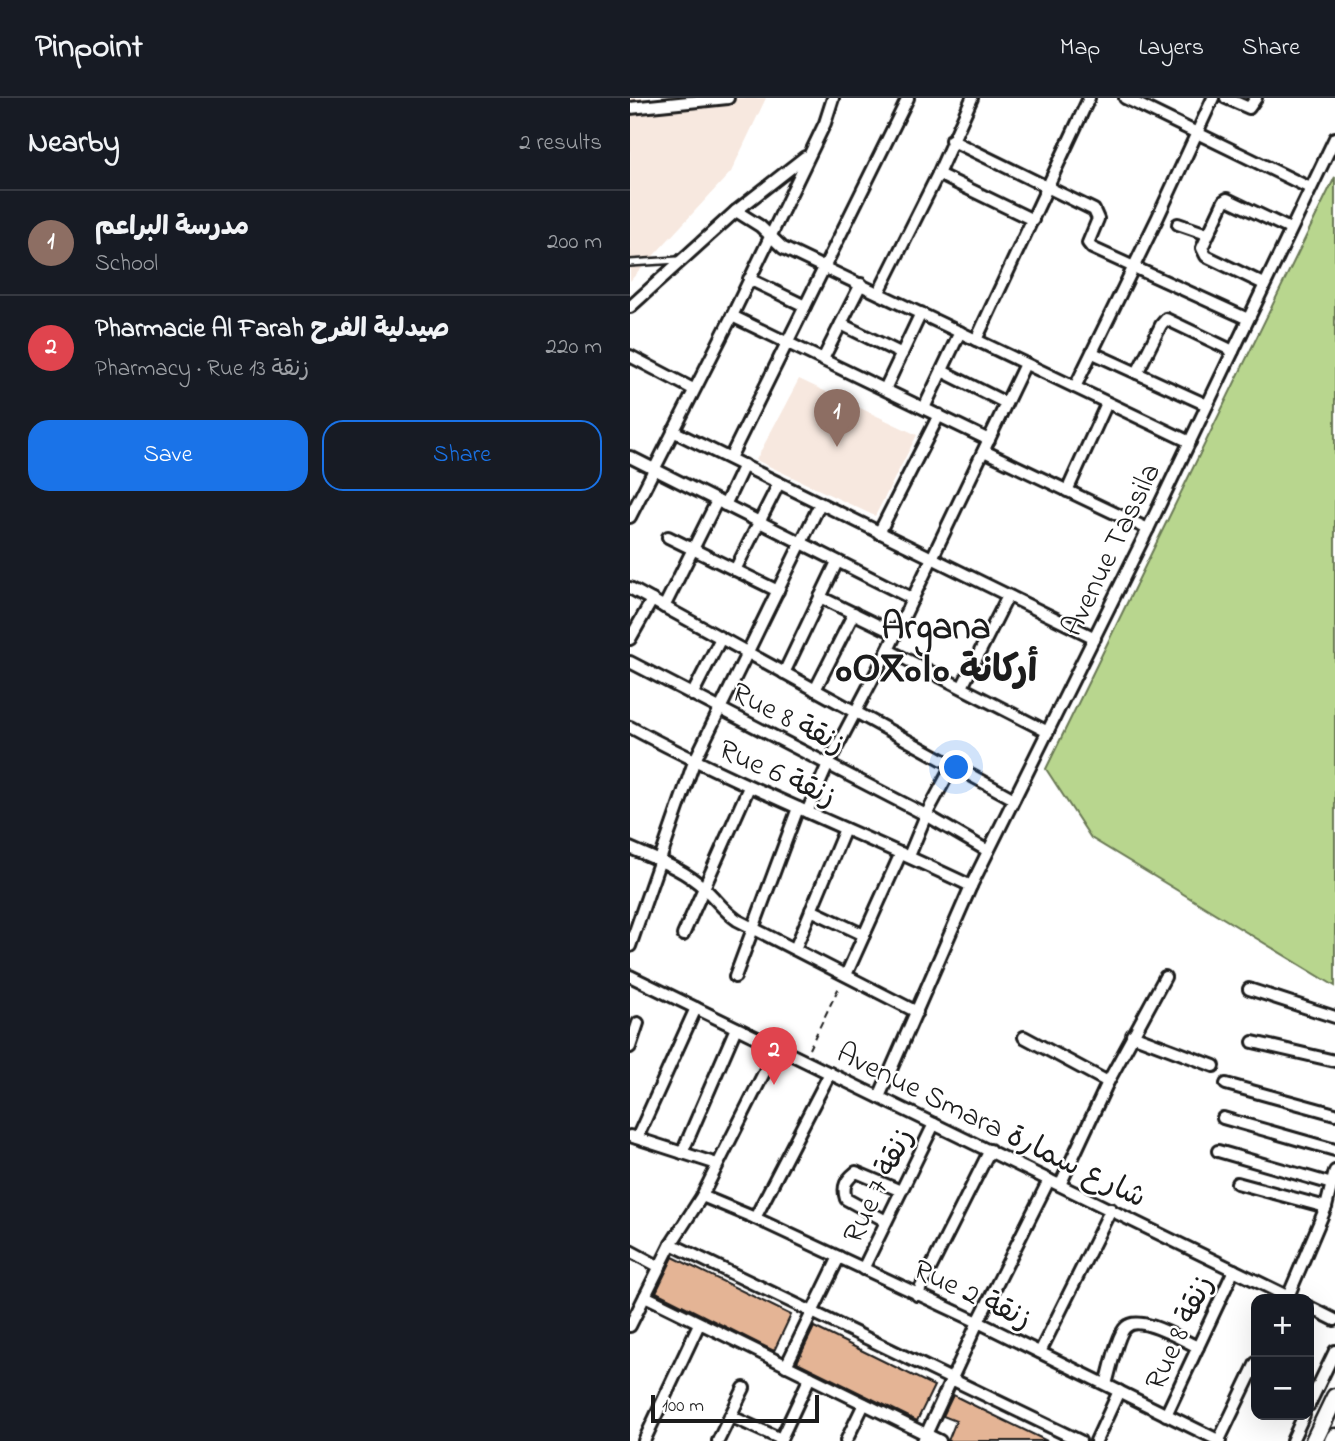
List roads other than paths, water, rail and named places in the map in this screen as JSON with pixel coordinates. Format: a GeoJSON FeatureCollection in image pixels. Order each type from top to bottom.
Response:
{"type":"FeatureCollection","features":[{"type":"Feature","properties":{"kind":"main road"},"geometry":{"type":"LineString","coordinates":[[1314,1441],[1335,1397]]}},
{"type":"Feature","properties":{"kind":"street"},"geometry":{"type":"LineString","coordinates":[[630,108],[728,98]]}},
{"type":"Feature","properties":{"kind":"street"},"geometry":{"type":"LineString","coordinates":[[630,517],[732,316],[825,123],[833,98]]}},
{"type":"Feature","properties":{"kind":"street"},"geometry":{"type":"LineString","coordinates":[[730,458],[908,98]]}},
{"type":"Feature","properties":{"kind":"street"},"geometry":{"type":"LineString","coordinates":[[879,292],[938,174],[972,98]]}},
{"type":"Feature","properties":{"kind":"street"},"geometry":{"type":"LineString","coordinates":[[976,340],[1089,98]]}},
{"type":"Feature","properties":{"kind":"street"},"geometry":{"type":"LineString","coordinates":[[1125,98],[1310,188]]}},
{"type":"Feature","properties":{"kind":"street"},"geometry":{"type":"LineString","coordinates":[[1075,387],[1213,98]]}},
{"type":"Feature","properties":{"kind":"street"},"geometry":{"type":"LineString","coordinates":[[1226,98],[1249,108],[1256,98]]}},
{"type":"Feature","properties":{"kind":"street","name":"Avenue Tassila"},"geometry":{"type":"LineString","coordinates":[[879,1097],[971,886],[1095,638],[1335,138]]}},
{"type":"Feature","properties":{"kind":"street"},"geometry":{"type":"LineString","coordinates":[[951,140],[1090,208],[1098,219],[1088,241],[1090,247],[1248,319]]}},
{"type":"Feature","properties":{"kind":"street"},"geometry":{"type":"LineString","coordinates":[[630,307],[736,211],[808,156]]}},
{"type":"Feature","properties":{"kind":"street"},"geometry":{"type":"LineString","coordinates":[[938,174],[1033,220]]}},
{"type":"Feature","properties":{"kind":"street"},"geometry":{"type":"LineString","coordinates":[[1264,284],[1206,256],[1202,248],[1208,234],[1227,199],[1290,229]]}},
{"type":"Feature","properties":{"kind":"street"},"geometry":{"type":"LineString","coordinates":[[736,211],[760,226],[783,248],[1189,442]]}},
{"type":"Feature","properties":{"kind":"street"},"geometry":{"type":"LineString","coordinates":[[1178,224],[1208,234]]}},
{"type":"Feature","properties":{"kind":"street"},"geometry":{"type":"LineString","coordinates":[[749,279],[805,306]]}},
{"type":"Feature","properties":{"kind":"street"},"geometry":{"type":"LineString","coordinates":[[823,359],[861,284]]}},
{"type":"Feature","properties":{"kind":"street"},"geometry":{"type":"LineString","coordinates":[[885,389],[921,313]]}},
{"type":"Feature","properties":{"kind":"street"},"geometry":{"type":"LineString","coordinates":[[732,316],[989,440]]}},
{"type":"Feature","properties":{"kind":"street"},"geometry":{"type":"LineString","coordinates":[[1137,373],[1166,319],[1233,351]]}},
{"type":"Feature","properties":{"kind":"street"},"geometry":{"type":"LineString","coordinates":[[841,324],[902,354]]}},
{"type":"Feature","properties":{"kind":"street"},"geometry":{"type":"LineString","coordinates":[[924,408],[960,332]]}},
{"type":"Feature","properties":{"kind":"street"},"geometry":{"type":"LineString","coordinates":[[1093,353],[1207,405]]}},
{"type":"Feature","properties":{"kind":"street"},"geometry":{"type":"LineString","coordinates":[[630,356],[693,389]]}},
{"type":"Feature","properties":{"kind":"street"},"geometry":{"type":"LineString","coordinates":[[735,977],[802,810],[896,634],[1025,364]]}},
{"type":"Feature","properties":{"kind":"street"},"geometry":{"type":"LineString","coordinates":[[942,371],[1006,403]]}},
{"type":"Feature","properties":{"kind":"street"},"geometry":{"type":"LineString","coordinates":[[1067,491],[1107,403]]}},
{"type":"Feature","properties":{"kind":"street"},"geometry":{"type":"LineString","coordinates":[[879,533],[939,415]]}},
{"type":"Feature","properties":{"kind":"street"},"geometry":{"type":"LineString","coordinates":[[673,430],[1095,638]]}},
{"type":"Feature","properties":{"kind":"street"},"geometry":{"type":"LineString","coordinates":[[984,451],[1148,529]]}},
{"type":"Feature","properties":{"kind":"street"},"geometry":{"type":"LineString","coordinates":[[630,457],[913,599]]}},
{"type":"Feature","properties":{"kind":"street"},"geometry":{"type":"LineString","coordinates":[[664,607],[744,466]]}},
{"type":"Feature","properties":{"kind":"street"},"geometry":{"type":"LineString","coordinates":[[735,570],[779,483]]}},
{"type":"Feature","properties":{"kind":"street"},"geometry":{"type":"LineString","coordinates":[[630,946],[694,762],[820,504]]}},
{"type":"Feature","properties":{"kind":"street"},"geometry":{"type":"LineString","coordinates":[[668,537],[778,591]]}},
{"type":"Feature","properties":{"kind":"street"},"geometry":{"type":"LineString","coordinates":[[784,673],[837,562]]}},
{"type":"Feature","properties":{"kind":"street"},"geometry":{"type":"LineString","coordinates":[[630,588],[1014,799]]}},
{"type":"Feature","properties":{"kind":"street"},"geometry":{"type":"LineString","coordinates":[[962,687],[1008,596]]}},
{"type":"Feature","properties":{"kind":"street"},"geometry":{"type":"LineString","coordinates":[[820,597],[896,634]]}},
{"type":"Feature","properties":{"kind":"street"},"geometry":{"type":"LineString","coordinates":[[630,639],[652,600]]}},
{"type":"Feature","properties":{"kind":"street"},"geometry":{"type":"LineString","coordinates":[[815,690],[854,613]]}},
{"type":"Feature","properties":{"kind":"street"},"geometry":{"type":"LineString","coordinates":[[692,695],[721,638]]}},
{"type":"Feature","properties":{"kind":"street"},"geometry":{"type":"LineString","coordinates":[[888,650],[1048,732]]}},
{"type":"Feature","properties":{"kind":"street","name":"Rue 8 زنقة"},"geometry":{"type":"LineString","coordinates":[[630,662],[926,815],[988,851]]}},
{"type":"Feature","properties":{"kind":"street","name":"Rue 6 زنقة"},"geometry":{"type":"LineString","coordinates":[[630,727],[694,762],[971,886]]}},
{"type":"Feature","properties":{"kind":"street"},"geometry":{"type":"LineString","coordinates":[[846,975],[864,935],[953,765]]}},
{"type":"Feature","properties":{"kind":"street"},"geometry":{"type":"LineString","coordinates":[[683,935],[749,787]]}},
{"type":"Feature","properties":{"kind":"street"},"geometry":{"type":"LineString","coordinates":[[795,949],[845,828]]}},
{"type":"Feature","properties":{"kind":"street"},"geometry":{"type":"LineString","coordinates":[[630,848],[660,860],[705,888],[720,908],[737,920],[917,1012]]}},
{"type":"Feature","properties":{"kind":"street"},"geometry":{"type":"LineString","coordinates":[[811,910],[864,935]]}},
{"type":"Feature","properties":{"kind":"street","name":"Avenue Smara شارع سمارة"},"geometry":{"type":"LineString","coordinates":[[630,976],[1282,1294]]}},
{"type":"Feature","properties":{"kind":"street"},"geometry":{"type":"LineString","coordinates":[[925,1438],[978,1322],[1165,977]]}},
{"type":"Feature","properties":{"kind":"street"},"geometry":{"type":"LineString","coordinates":[[1249,989],[1335,1017]]}},
{"type":"Feature","properties":{"kind":"street"},"geometry":{"type":"LineString","coordinates":[[696,1009],[634,1137],[717,1164]]}},
{"type":"Feature","properties":{"kind":"street"},"geometry":{"type":"LineString","coordinates":[[630,1047],[638,1023]]}},
{"type":"Feature","properties":{"kind":"street"},"geometry":{"type":"LineString","coordinates":[[682,1153],[736,1028]]}},
{"type":"Feature","properties":{"kind":"street"},"geometry":{"type":"LineString","coordinates":[[1132,1035],[1214,1066]]}},
{"type":"Feature","properties":{"kind":"street"},"geometry":{"type":"LineString","coordinates":[[1024,1037],[1108,1082]]}},
{"type":"Feature","properties":{"kind":"street"},"geometry":{"type":"LineString","coordinates":[[1253,1042],[1335,1061]]}},
{"type":"Feature","properties":{"kind":"street"},"geometry":{"type":"LineString","coordinates":[[630,1326],[671,1244],[702,1196],[777,1047]]}},
{"type":"Feature","properties":{"kind":"street"},"geometry":{"type":"LineString","coordinates":[[755,1217],[830,1073]]}},
{"type":"Feature","properties":{"kind":"street"},"geometry":{"type":"LineString","coordinates":[[1226,1084],[1335,1114]]}},
{"type":"Feature","properties":{"kind":"street"},"geometry":{"type":"LineString","coordinates":[[1223,1118],[1335,1150]]}},
{"type":"Feature","properties":{"kind":"street","name":"Rue 7 زنقة"},"geometry":{"type":"LineString","coordinates":[[863,1269],[934,1124]]}},
{"type":"Feature","properties":{"kind":"street"},"geometry":{"type":"LineString","coordinates":[[917,1295],[990,1150]]}},
{"type":"Feature","properties":{"kind":"street"},"geometry":{"type":"LineString","coordinates":[[1218,1150],[1332,1184]]}},
{"type":"Feature","properties":{"kind":"street"},"geometry":{"type":"LineString","coordinates":[[1292,1294],[1326,1206],[1335,1171]]}},
{"type":"Feature","properties":{"kind":"street"},"geometry":{"type":"LineString","coordinates":[[886,1221],[846,1199],[843,1190],[847,1180],[856,1172],[901,1191]]}},
{"type":"Feature","properties":{"kind":"street"},"geometry":{"type":"LineString","coordinates":[[1237,1183],[1326,1206]]}},
{"type":"Feature","properties":{"kind":"street","name":"Rue 2 زنقة"},"geometry":{"type":"LineString","coordinates":[[702,1196],[755,1217],[978,1322],[1219,1441]]}},
{"type":"Feature","properties":{"kind":"street"},"geometry":{"type":"LineString","coordinates":[[1040,1352],[1111,1209]]}},
{"type":"Feature","properties":{"kind":"street"},"geometry":{"type":"LineString","coordinates":[[671,1244],[1080,1441]]}},
{"type":"Feature","properties":{"kind":"street"},"geometry":{"type":"LineString","coordinates":[[630,1251],[660,1267]]}},
{"type":"Feature","properties":{"kind":"street"},"geometry":{"type":"LineString","coordinates":[[786,1366],[839,1257]]}},
{"type":"Feature","properties":{"kind":"street","name":"Rue 8 زنقة"},"geometry":{"type":"LineString","coordinates":[[1166,1415],[1234,1270]]}},
{"type":"Feature","properties":{"kind":"street"},"geometry":{"type":"LineString","coordinates":[[645,1296],[864,1404],[925,1438],[940,1441]]}},
{"type":"Feature","properties":{"kind":"street"},"geometry":{"type":"LineString","coordinates":[[1314,1310],[1335,1320]]}},
{"type":"Feature","properties":{"kind":"street"},"geometry":{"type":"LineString","coordinates":[[1106,1384],[1125,1327],[1137,1322],[1198,1346]]}},
{"type":"Feature","properties":{"kind":"street"},"geometry":{"type":"LineString","coordinates":[[644,1441],[699,1324]]}},
{"type":"Feature","properties":{"kind":"street"},"geometry":{"type":"LineString","coordinates":[[1314,1395],[1335,1351]]}},
{"type":"Feature","properties":{"kind":"street"},"geometry":{"type":"LineString","coordinates":[[1219,1441],[1251,1374]]}},
{"type":"Feature","properties":{"kind":"street"},"geometry":{"type":"LineString","coordinates":[[730,1416],[781,1440],[810,1377]]}},
{"type":"Feature","properties":{"kind":"street"},"geometry":{"type":"LineString","coordinates":[[718,1441],[744,1388]]}},
{"type":"Feature","properties":{"kind":"street"},"geometry":{"type":"LineString","coordinates":[[1096,1441],[1119,1391]]}},
{"type":"Feature","properties":{"kind":"street"},"geometry":{"type":"LineString","coordinates":[[846,1441],[864,1404]]}},
{"type":"Feature","properties":{"kind":"street"},"geometry":{"type":"LineString","coordinates":[[1292,1441],[1302,1420]]}},
{"type":"Feature","properties":{"kind":"lane"},"geometry":{"type":"LineString","coordinates":[[630,264],[681,259]]}},
{"type":"Feature","properties":{"kind":"place","name":"مدرسة البراعم"},"geometry":{"type":"Point","coordinates":[837,447]}},
{"type":"Feature","properties":{"kind":"place","name":"Pharmacie Al Farah صيدلية الفرح"},"geometry":{"type":"Point","coordinates":[774,1085]}},
{"type":"Feature","properties":{"kind":"district","name":"Argana ⴰⵔⴳⴰⵏⴰ أركانة"},"geometry":{"type":"Point","coordinates":[936,646]}}]}
